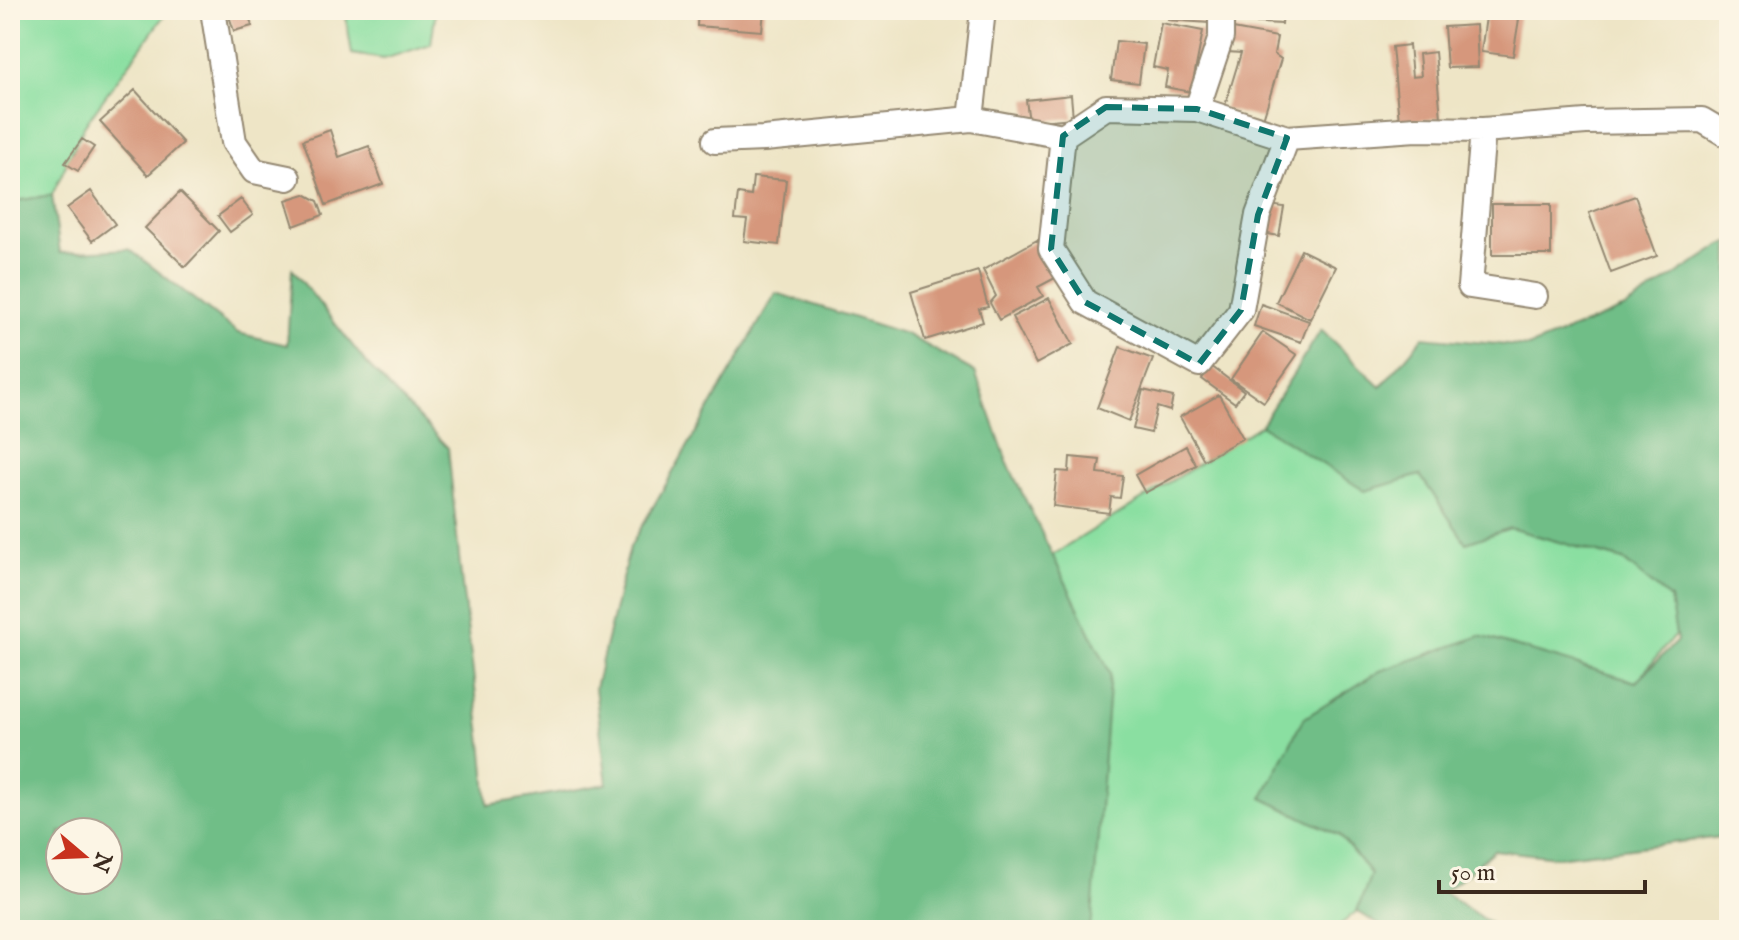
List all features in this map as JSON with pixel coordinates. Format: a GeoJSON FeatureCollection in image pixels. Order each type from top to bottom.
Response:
{"type":"FeatureCollection","features":[{"type":"Feature","properties":{"kind":"street"},"geometry":{"type":"LineString","coordinates":[[213,10],[234,142],[254,171],[288,178]]}},
{"type":"Feature","properties":{"kind":"street"},"geometry":{"type":"LineString","coordinates":[[971,119],[983,10]]}},
{"type":"Feature","properties":{"kind":"street"},"geometry":{"type":"LineString","coordinates":[[1197,109],[1221,37],[1221,10]]}},
{"type":"Feature","properties":{"kind":"street"},"geometry":{"type":"LineString","coordinates":[[715,141],[971,119],[1063,136],[1106,107],[1197,109],[1287,138],[1416,129],[1483,130],[1586,122],[1702,120],[1729,136]]}},
{"type":"Feature","properties":{"kind":"street"},"geometry":{"type":"LineString","coordinates":[[1483,130],[1470,286],[1535,296]]}},
{"type":"Feature","properties":{"kind":"street"},"geometry":{"type":"LineString","coordinates":[[1063,136],[1051,249],[1085,302],[1199,364],[1241,310],[1258,215],[1287,138]]}},
{"type":"Feature","properties":{"kind":"highlighted area"},"geometry":{"type":"Polygon","coordinates":[[[1106,107],[1197,109],[1287,138],[1258,215],[1241,310],[1199,364],[1085,302],[1051,249],[1063,136],[1106,107]]]}},
{"type":"Feature","properties":{"kind":"green space"},"geometry":{"type":"Polygon","coordinates":[[[10,10],[168,10],[84,126],[52,195],[10,202],[10,10]]]}},
{"type":"Feature","properties":{"kind":"green space"},"geometry":{"type":"Polygon","coordinates":[[[345,10],[436,10],[431,44],[384,59],[352,54],[345,10]]]}},
{"type":"Feature","properties":{"kind":"green space"},"geometry":{"type":"Polygon","coordinates":[[[52,195],[60,253],[129,249],[238,333],[287,345],[292,269],[368,365],[448,448],[488,805],[607,784],[595,688],[630,547],[776,293],[906,334],[975,372],[1008,464],[1110,673],[1092,918],[1088,930],[10,930],[10,202],[52,195]]]}},
{"type":"Feature","properties":{"kind":"green space"},"geometry":{"type":"Polygon","coordinates":[[[1729,243],[1729,836],[1557,857],[1494,850],[1443,892],[1500,930],[1387,930],[1357,911],[1371,874],[1339,835],[1262,798],[1303,719],[1380,671],[1480,636],[1636,682],[1677,641],[1670,599],[1623,560],[1510,528],[1466,543],[1420,475],[1365,491],[1261,425],[1321,330],[1381,387],[1423,337],[1528,347],[1625,308],[1729,243]]]}},
{"type":"Feature","properties":{"kind":"green space"},"geometry":{"type":"Polygon","coordinates":[[[1261,425],[1365,491],[1420,475],[1466,543],[1510,528],[1623,560],[1670,599],[1676,634],[1636,682],[1480,636],[1263,798],[1339,835],[1371,874],[1357,911],[1334,930],[1088,930],[1092,918],[1053,555],[1261,425]]]}},
{"type":"Feature","properties":{"kind":"building"},"geometry":{"type":"Polygon","coordinates":[[[247,10],[252,26],[234,31],[229,16],[247,10]]]}},
{"type":"Feature","properties":{"kind":"building"},"geometry":{"type":"Polygon","coordinates":[[[698,10],[764,10],[762,31],[697,26],[698,10]]]}},
{"type":"Feature","properties":{"kind":"building"},"geometry":{"type":"Polygon","coordinates":[[[1169,10],[1210,10],[1209,23],[1168,20],[1169,10]]]}},
{"type":"Feature","properties":{"kind":"building"},"geometry":{"type":"Polygon","coordinates":[[[1241,10],[1283,10],[1282,24],[1241,22],[1241,10]]]}},
{"type":"Feature","properties":{"kind":"building"},"geometry":{"type":"Polygon","coordinates":[[[1487,10],[1520,13],[1513,56],[1481,52],[1487,10]]]}},
{"type":"Feature","properties":{"kind":"building"},"geometry":{"type":"Polygon","coordinates":[[[1161,23],[1203,31],[1191,92],[1165,87],[1168,70],[1153,67],[1161,23]]]}},
{"type":"Feature","properties":{"kind":"building"},"geometry":{"type":"Polygon","coordinates":[[[1476,25],[1478,67],[1447,68],[1444,27],[1476,25]]]}},
{"type":"Feature","properties":{"kind":"building"},"geometry":{"type":"Polygon","coordinates":[[[1233,29],[1277,37],[1274,54],[1281,59],[1263,119],[1224,109],[1241,53],[1228,52],[1233,29]]]}},
{"type":"Feature","properties":{"kind":"building"},"geometry":{"type":"Polygon","coordinates":[[[1116,41],[1144,44],[1139,83],[1111,80],[1116,41]]]}},
{"type":"Feature","properties":{"kind":"building"},"geometry":{"type":"Polygon","coordinates":[[[1409,45],[1412,77],[1421,76],[1419,54],[1435,52],[1441,118],[1399,121],[1392,47],[1409,45]]]}},
{"type":"Feature","properties":{"kind":"building"},"geometry":{"type":"Polygon","coordinates":[[[135,90],[183,143],[148,175],[100,122],[135,90]]]}},
{"type":"Feature","properties":{"kind":"building"},"geometry":{"type":"Polygon","coordinates":[[[1071,95],[1073,118],[1029,122],[1026,100],[1071,95]]]}},
{"type":"Feature","properties":{"kind":"building"},"geometry":{"type":"Polygon","coordinates":[[[330,130],[339,157],[369,146],[383,184],[326,205],[303,140],[330,130]]]}},
{"type":"Feature","properties":{"kind":"building"},"geometry":{"type":"Polygon","coordinates":[[[82,139],[94,147],[78,171],[65,163],[82,139]]]}},
{"type":"Feature","properties":{"kind":"building"},"geometry":{"type":"Polygon","coordinates":[[[753,177],[786,180],[779,245],[744,241],[747,220],[735,219],[738,194],[751,196],[753,177]]]}},
{"type":"Feature","properties":{"kind":"building"},"geometry":{"type":"Polygon","coordinates":[[[91,191],[115,224],[92,241],[67,208],[91,191]]]}},
{"type":"Feature","properties":{"kind":"building"},"geometry":{"type":"Polygon","coordinates":[[[180,192],[219,231],[185,267],[145,228],[180,192]]]}},
{"type":"Feature","properties":{"kind":"building"},"geometry":{"type":"Polygon","coordinates":[[[305,194],[318,201],[323,215],[294,226],[286,200],[305,194]]]}},
{"type":"Feature","properties":{"kind":"building"},"geometry":{"type":"Polygon","coordinates":[[[1635,196],[1657,256],[1611,273],[1589,213],[1635,196]]]}},
{"type":"Feature","properties":{"kind":"building"},"geometry":{"type":"Polygon","coordinates":[[[241,199],[253,215],[230,232],[218,216],[241,199]]]}},
{"type":"Feature","properties":{"kind":"building"},"geometry":{"type":"Polygon","coordinates":[[[1492,204],[1551,204],[1551,255],[1492,255],[1492,204]]]}},
{"type":"Feature","properties":{"kind":"building"},"geometry":{"type":"Polygon","coordinates":[[[1269,205],[1284,207],[1279,236],[1263,233],[1269,205]]]}},
{"type":"Feature","properties":{"kind":"building"},"geometry":{"type":"Polygon","coordinates":[[[1037,240],[1057,277],[1038,287],[1043,296],[999,320],[990,303],[996,296],[983,270],[1037,240]]]}},
{"type":"Feature","properties":{"kind":"building"},"geometry":{"type":"Polygon","coordinates":[[[1301,250],[1336,267],[1310,319],[1276,302],[1301,250]]]}},
{"type":"Feature","properties":{"kind":"building"},"geometry":{"type":"Polygon","coordinates":[[[978,271],[988,307],[979,309],[983,322],[925,340],[911,292],[978,271]]]}},
{"type":"Feature","properties":{"kind":"building"},"geometry":{"type":"Polygon","coordinates":[[[1049,298],[1073,344],[1036,364],[1012,317],[1049,298]]]}},
{"type":"Feature","properties":{"kind":"building"},"geometry":{"type":"Polygon","coordinates":[[[1261,304],[1309,321],[1301,342],[1254,326],[1261,304]]]}},
{"type":"Feature","properties":{"kind":"building"},"geometry":{"type":"Polygon","coordinates":[[[1263,332],[1297,355],[1264,402],[1231,379],[1263,332]]]}},
{"type":"Feature","properties":{"kind":"building"},"geometry":{"type":"Polygon","coordinates":[[[1120,347],[1153,359],[1129,421],[1097,408],[1120,347]]]}},
{"type":"Feature","properties":{"kind":"building"},"geometry":{"type":"Polygon","coordinates":[[[1211,366],[1244,391],[1235,403],[1202,379],[1211,366]]]}},
{"type":"Feature","properties":{"kind":"building"},"geometry":{"type":"Polygon","coordinates":[[[1143,390],[1173,397],[1170,411],[1157,407],[1151,433],[1133,429],[1143,390]]]}},
{"type":"Feature","properties":{"kind":"building"},"geometry":{"type":"Polygon","coordinates":[[[1219,395],[1243,438],[1204,460],[1180,417],[1219,395]]]}},
{"type":"Feature","properties":{"kind":"building"},"geometry":{"type":"Polygon","coordinates":[[[1186,446],[1196,465],[1145,493],[1135,475],[1186,446]]]}},
{"type":"Feature","properties":{"kind":"building"},"geometry":{"type":"Polygon","coordinates":[[[1070,457],[1100,460],[1098,473],[1123,476],[1120,498],[1111,497],[1109,513],[1053,506],[1057,471],[1069,472],[1070,457]]]}}]}
